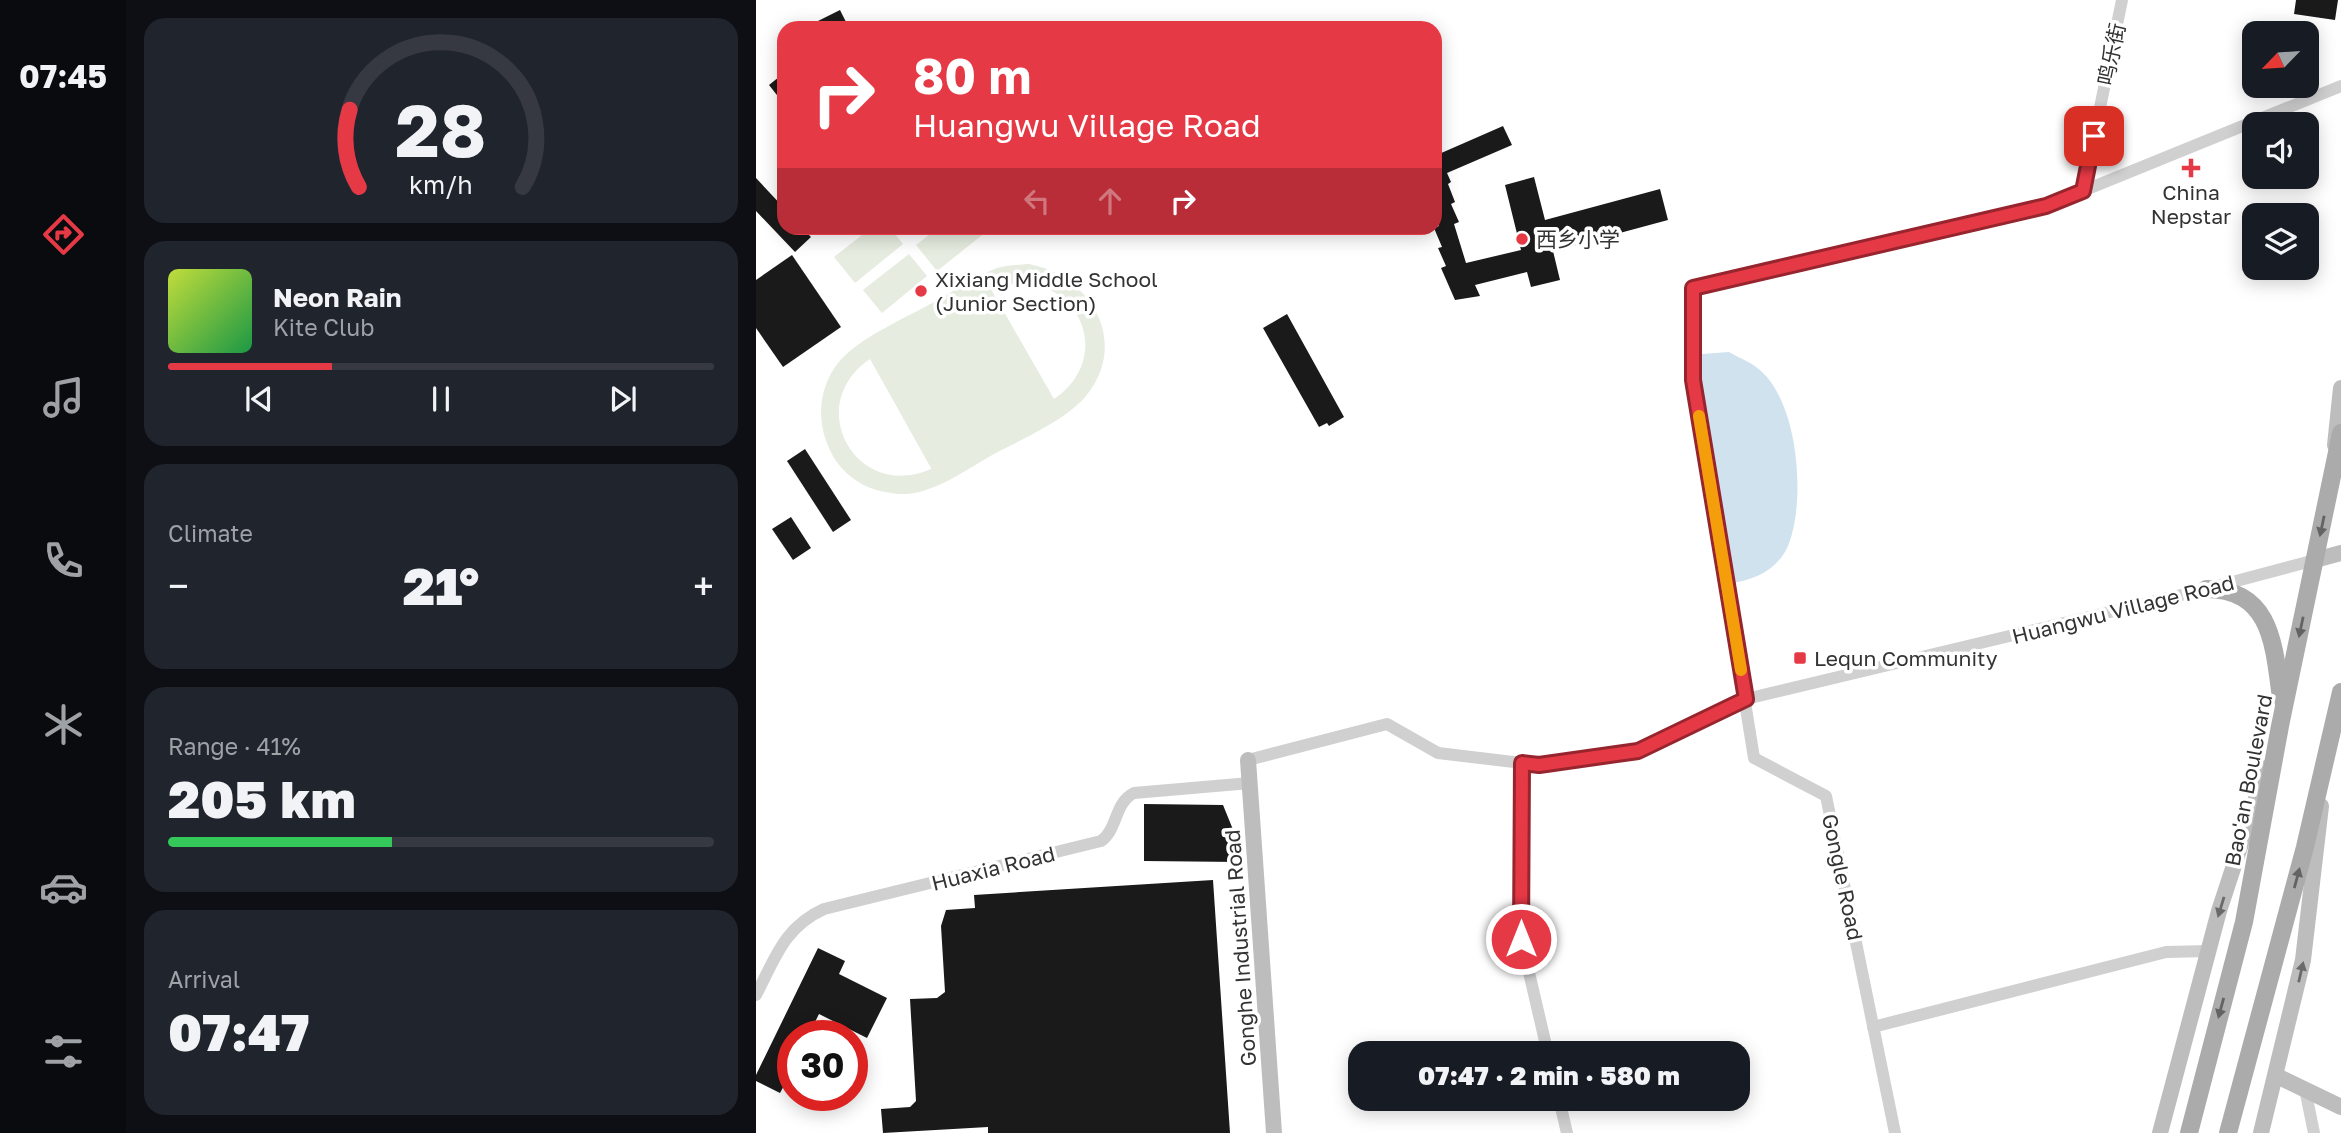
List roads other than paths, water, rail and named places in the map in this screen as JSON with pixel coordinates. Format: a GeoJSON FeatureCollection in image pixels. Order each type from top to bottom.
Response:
{"type":"FeatureCollection","features":[{"type":"Feature","properties":{"kind":"main road"},"geometry":{"type":"LineString","coordinates":[[2329,493],[2341,388]]}},
{"type":"Feature","properties":{"kind":"main road","name":"Bao'an Boulevard"},"geometry":{"type":"LineString","coordinates":[[2189,1133],[2244,922],[2282,718],[2341,433]]}},
{"type":"Feature","properties":{"kind":"main road"},"geometry":{"type":"LineString","coordinates":[[2315,560],[2341,552]]}},
{"type":"Feature","properties":{"kind":"main road"},"geometry":{"type":"LineString","coordinates":[[2315,560],[2341,566]]}},
{"type":"Feature","properties":{"kind":"main road"},"geometry":{"type":"LineString","coordinates":[[2160,1133],[2209,951],[2282,718],[2272,638],[2257,608],[2235,594],[2220,589],[2206,589]]}},
{"type":"Feature","properties":{"kind":"main road"},"geometry":{"type":"LineString","coordinates":[[2228,1133],[2341,692]]}},
{"type":"Feature","properties":{"kind":"main road"},"geometry":{"type":"LineString","coordinates":[[2261,1133],[2277,1076],[2303,960],[2327,753],[2341,719]]}},
{"type":"Feature","properties":{"kind":"main road","name":"Gonghe Industrial Road"},"geometry":{"type":"LineString","coordinates":[[1248,760],[1274,1133]]}},
{"type":"Feature","properties":{"kind":"main road"},"geometry":{"type":"LineString","coordinates":[[2277,1076],[2341,1107]]}},
{"type":"Feature","properties":{"kind":"street","name":"鸣乐街"},"geometry":{"type":"LineString","coordinates":[[2083,191],[2122,0]]}},
{"type":"Feature","properties":{"kind":"street"},"geometry":{"type":"LineString","coordinates":[[2083,191],[2341,86]]}},
{"type":"Feature","properties":{"kind":"street","name":"Gongle Road"},"geometry":{"type":"LineString","coordinates":[[1895,1133],[1826,796],[1755,758],[1693,380],[1693,288],[2046,206],[2083,191]]}},
{"type":"Feature","properties":{"kind":"street","name":"Huangwu Village Road"},"geometry":{"type":"LineString","coordinates":[[1248,760],[1387,724],[1438,753],[1539,765],[1638,751],[1746,699],[2206,589],[2315,560]]}},
{"type":"Feature","properties":{"kind":"street"},"geometry":{"type":"LineString","coordinates":[[1522,763],[1521,939],[1545,1041]]}},
{"type":"Feature","properties":{"kind":"street","name":"Huaxia Road"},"geometry":{"type":"LineString","coordinates":[[756,995],[787,936],[808,916],[824,909],[1101,841],[1107,837],[1121,804],[1134,793],[1250,783]]}},
{"type":"Feature","properties":{"kind":"street"},"geometry":{"type":"LineString","coordinates":[[1873,1027],[2166,952],[2209,951]]}},
{"type":"Feature","properties":{"kind":"street"},"geometry":{"type":"LineString","coordinates":[[2305,1089],[2314,1133]]}},
{"type":"Feature","properties":{"kind":"street"},"geometry":{"type":"LineString","coordinates":[[1562,1111],[1567,1133]]}},
{"type":"Feature","properties":{"kind":"water"},"geometry":{"type":"Polygon","coordinates":[[[1729,352],[1758,368],[1774,386],[1784,406],[1791,430],[1797,480],[1794,527],[1784,554],[1765,572],[1732,583],[1700,376],[1702,354],[1729,352]]]}},
{"type":"Feature","properties":{"kind":"place","name":"China Nepstar"},"geometry":{"type":"Point","coordinates":[2191,168]}},
{"type":"Feature","properties":{"kind":"place","name":"西乡小学"},"geometry":{"type":"Point","coordinates":[1522,239]}},
{"type":"Feature","properties":{"kind":"place","name":"Xixiang Middle School (Junior Section)"},"geometry":{"type":"Point","coordinates":[921,291]}},
{"type":"Feature","properties":{"kind":"place","name":"Lequn Community"},"geometry":{"type":"Point","coordinates":[1800,658]}}]}
